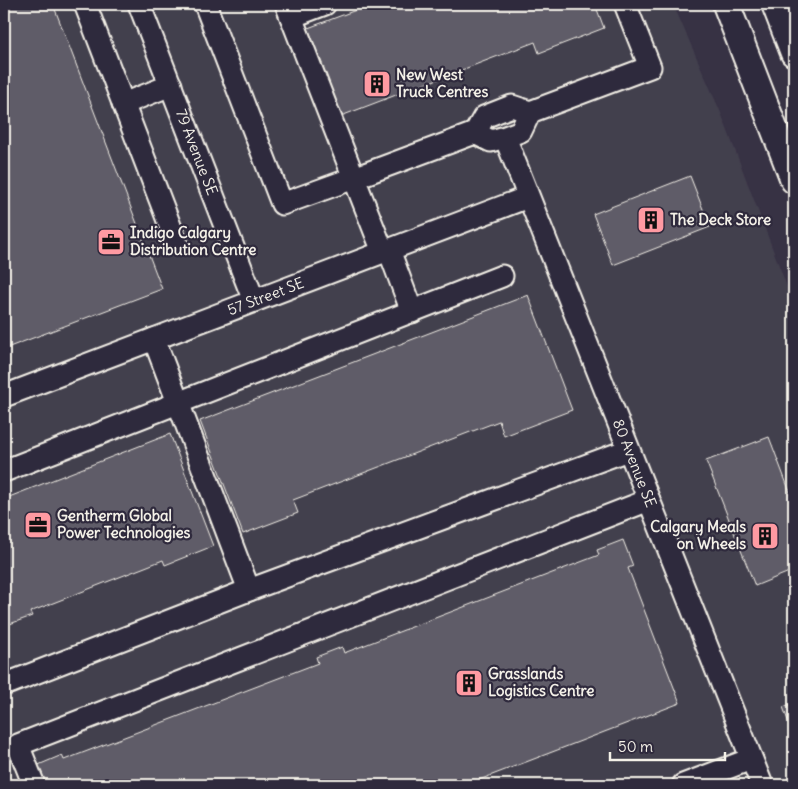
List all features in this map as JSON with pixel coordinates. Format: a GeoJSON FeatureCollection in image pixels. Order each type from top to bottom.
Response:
{"type":"FeatureCollection","features":[{"type":"Feature","properties":{"kind":"main road"},"geometry":{"type":"LineString","coordinates":[[726,4],[794,180]]}},
{"type":"Feature","properties":{"kind":"main road"},"geometry":{"type":"LineString","coordinates":[[775,4],[794,53]]}},
{"type":"Feature","properties":{"kind":"street"},"geometry":{"type":"LineString","coordinates":[[85,4],[177,244]]}},
{"type":"Feature","properties":{"kind":"street","name":"79 Avenue SE"},"geometry":{"type":"LineString","coordinates":[[139,4],[254,301]]}},
{"type":"Feature","properties":{"kind":"street"},"geometry":{"type":"LineString","coordinates":[[205,4],[282,204],[475,133],[484,117],[512,106],[530,112],[650,67],[625,4]]}},
{"type":"Feature","properties":{"kind":"street"},"geometry":{"type":"LineString","coordinates":[[324,4],[289,10],[354,178],[412,312]]}},
{"type":"Feature","properties":{"kind":"street"},"geometry":{"type":"LineString","coordinates":[[123,104],[171,85]]}},
{"type":"Feature","properties":{"kind":"street"},"geometry":{"type":"LineString","coordinates":[[475,133],[491,142],[521,131],[530,112]]}},
{"type":"Feature","properties":{"kind":"street","name":"80 Avenue SE"},"geometry":{"type":"LineString","coordinates":[[505,137],[762,785]]}},
{"type":"Feature","properties":{"kind":"street","name":"57 Street SE"},"geometry":{"type":"LineString","coordinates":[[4,396],[528,197]]}},
{"type":"Feature","properties":{"kind":"street"},"geometry":{"type":"LineString","coordinates":[[4,470],[502,276]]}},
{"type":"Feature","properties":{"kind":"street"},"geometry":{"type":"LineString","coordinates":[[154,339],[249,590]]}},
{"type":"Feature","properties":{"kind":"street"},"geometry":{"type":"LineString","coordinates":[[9,683],[249,590],[628,450]]}},
{"type":"Feature","properties":{"kind":"street"},"geometry":{"type":"LineString","coordinates":[[34,785],[18,745],[649,500]]}},
{"type":"Feature","properties":{"kind":"street"},"geometry":{"type":"LineString","coordinates":[[684,785],[752,759]]}},
{"type":"Feature","properties":{"kind":"shaded area"},"geometry":{"type":"Polygon","coordinates":[[[4,4],[673,4],[721,113],[794,305],[794,785],[4,785],[4,4]]]}},
{"type":"Feature","properties":{"kind":"building"},"geometry":{"type":"Polygon","coordinates":[[[4,4],[53,4],[162,289],[4,349],[4,4]]]}},
{"type":"Feature","properties":{"kind":"building","name":"New West Truck Centres"},"geometry":{"type":"Polygon","coordinates":[[[372,4],[595,4],[604,28],[539,53],[535,42],[341,116],[308,28],[372,4]]]}},
{"type":"Feature","properties":{"kind":"building","name":"The Deck Store"},"geometry":{"type":"Polygon","coordinates":[[[690,176],[710,227],[613,265],[593,214],[690,176]]]}},
{"type":"Feature","properties":{"kind":"building"},"geometry":{"type":"Polygon","coordinates":[[[528,295],[572,410],[504,436],[499,421],[293,500],[298,513],[243,534],[200,421],[528,295]]]}},
{"type":"Feature","properties":{"kind":"building"},"geometry":{"type":"Polygon","coordinates":[[[170,434],[213,546],[165,565],[163,560],[30,612],[32,616],[4,626],[4,499],[170,434]]]}},
{"type":"Feature","properties":{"kind":"building","name":"Calgary Meals on Wheels"},"geometry":{"type":"Polygon","coordinates":[[[769,437],[794,503],[794,570],[755,586],[706,461],[769,437]]]}},
{"type":"Feature","properties":{"kind":"building","name":"Grasslands Logistics Centre"},"geometry":{"type":"Polygon","coordinates":[[[623,540],[633,566],[628,568],[680,703],[466,785],[43,785],[36,766],[62,755],[64,760],[318,663],[316,657],[342,647],[344,653],[599,555],[597,550],[623,540]]]}},
{"type":"Feature","properties":{"kind":"building"},"geometry":{"type":"Polygon","coordinates":[[[794,703],[794,737],[783,707],[794,703]]]}},
{"type":"Feature","properties":{"kind":"place","name":"New West Truck Centres"},"geometry":{"type":"Point","coordinates":[377,84]}},
{"type":"Feature","properties":{"kind":"place","name":"The Deck Store"},"geometry":{"type":"Point","coordinates":[651,220]}},
{"type":"Feature","properties":{"kind":"place","name":"Indigo Calgary Distribution Centre"},"geometry":{"type":"Point","coordinates":[111,242]}},
{"type":"Feature","properties":{"kind":"place","name":"Gentherm Global Power Technologies"},"geometry":{"type":"Point","coordinates":[38,525]}},
{"type":"Feature","properties":{"kind":"place","name":"Calgary Meals on Wheels"},"geometry":{"type":"Point","coordinates":[765,536]}},
{"type":"Feature","properties":{"kind":"place","name":"Grasslands Logistics Centre"},"geometry":{"type":"Point","coordinates":[469,683]}}]}
